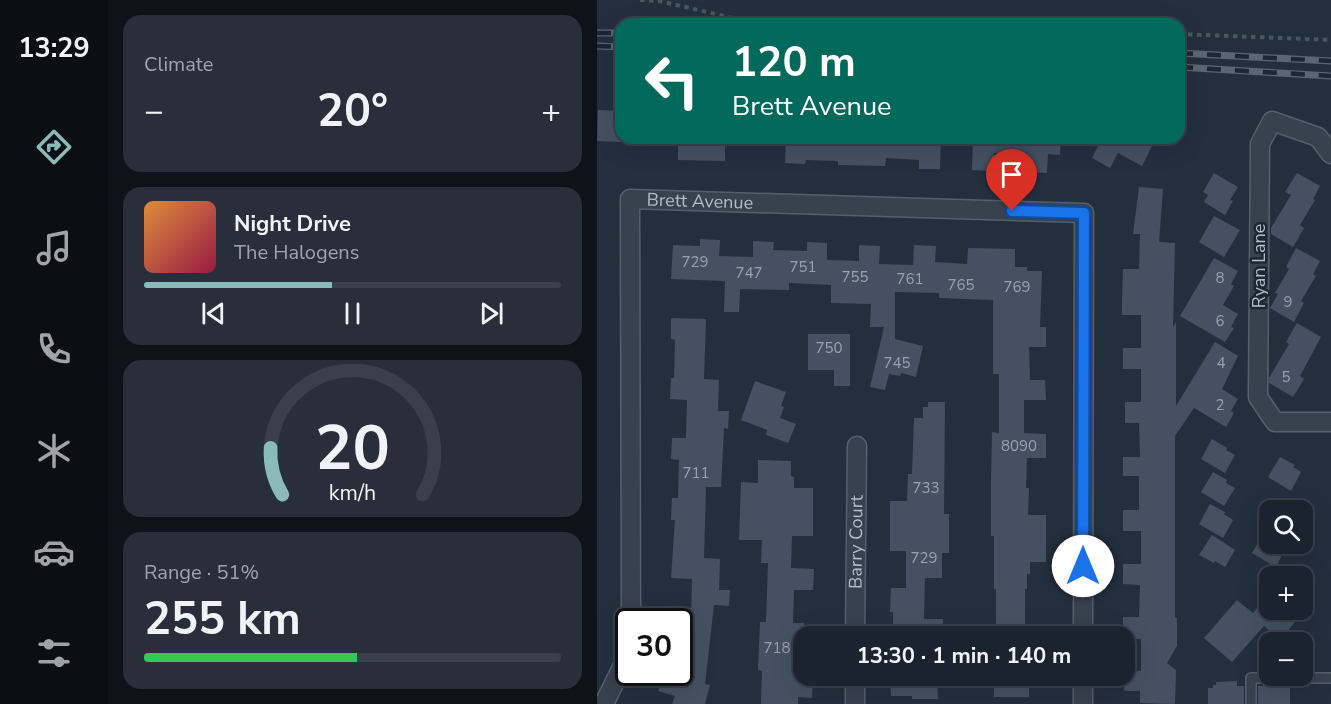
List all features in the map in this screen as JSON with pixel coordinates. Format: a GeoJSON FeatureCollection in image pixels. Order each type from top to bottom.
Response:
{"type":"FeatureCollection","features":[{"type":"Feature","properties":{"kind":"street","name":"Ryan Lane"},"geometry":{"type":"LineString","coordinates":[[1331,154],[1318,137],[1272,121],[1260,144],[1258,397],[1275,422],[1331,422]]}},
{"type":"Feature","properties":{"kind":"street","name":"Brett Avenue"},"geometry":{"type":"LineString","coordinates":[[631,608],[630,199],[1084,213],[1083,626]]}},
{"type":"Feature","properties":{"kind":"street","name":"Barry Court"},"geometry":{"type":"LineString","coordinates":[[855,626],[857,446]]}},
{"type":"Feature","properties":{"kind":"street"},"geometry":{"type":"LineString","coordinates":[[604,704],[615,681]]}},
{"type":"Feature","properties":{"kind":"street"},"geometry":{"type":"LineString","coordinates":[[855,686],[855,704]]}},
{"type":"Feature","properties":{"kind":"street"},"geometry":{"type":"LineString","coordinates":[[1083,686],[1083,704]]}},
{"type":"Feature","properties":{"kind":"lane"},"geometry":{"type":"LineString","coordinates":[[1251,704],[1251,678],[1331,678]]}},
{"type":"Feature","properties":{"kind":"path"},"geometry":{"type":"LineString","coordinates":[[640,0],[660,1],[733,18]]}},
{"type":"Feature","properties":{"kind":"path"},"geometry":{"type":"LineString","coordinates":[[1185,34],[1331,40]]}},
{"type":"Feature","properties":{"kind":"building"},"geometry":{"type":"Polygon","coordinates":[[[598,110],[615,111],[615,142],[597,141],[598,110]]]}},
{"type":"Feature","properties":{"kind":"building"},"geometry":{"type":"Polygon","coordinates":[[[678,144],[725,144],[725,161],[678,160],[678,144]]]}},
{"type":"Feature","properties":{"kind":"building"},"geometry":{"type":"Polygon","coordinates":[[[786,144],[941,144],[940,169],[919,169],[919,160],[886,158],[885,166],[838,165],[838,161],[806,160],[805,164],[785,163],[786,144]]]}},
{"type":"Feature","properties":{"kind":"building"},"geometry":{"type":"Polygon","coordinates":[[[973,144],[1061,144],[1060,155],[1048,154],[1047,173],[1026,172],[1027,154],[994,153],[993,171],[972,170],[973,144]]]}},
{"type":"Feature","properties":{"kind":"building"},"geometry":{"type":"Polygon","coordinates":[[[1099,144],[1153,144],[1142,166],[1118,153],[1110,168],[1092,158],[1099,144]]]}},
{"type":"Feature","properties":{"kind":"building"},"geometry":{"type":"Polygon","coordinates":[[[1214,173],[1238,187],[1225,215],[1204,202],[1208,195],[1203,192],[1214,173]]]}},
{"type":"Feature","properties":{"kind":"building"},"geometry":{"type":"Polygon","coordinates":[[[1297,173],[1320,186],[1313,199],[1315,200],[1300,225],[1304,228],[1293,247],[1271,234],[1271,228],[1291,195],[1285,192],[1297,173]]]}},
{"type":"Feature","properties":{"kind":"building"},"geometry":{"type":"Polygon","coordinates":[[[1139,187],[1163,189],[1159,242],[1175,243],[1173,327],[1176,322],[1176,406],[1215,342],[1238,356],[1222,389],[1238,399],[1231,411],[1234,413],[1226,427],[1194,408],[1175,436],[1177,646],[1167,663],[1176,670],[1175,704],[1140,703],[1140,691],[1124,691],[1124,686],[1135,686],[1135,671],[1141,671],[1141,639],[1135,639],[1135,626],[1123,626],[1123,617],[1139,617],[1140,585],[1123,584],[1123,564],[1141,564],[1141,531],[1123,531],[1123,510],[1139,510],[1139,476],[1123,476],[1123,457],[1140,457],[1139,423],[1125,423],[1125,402],[1141,402],[1141,369],[1123,369],[1123,348],[1141,348],[1141,315],[1122,315],[1123,269],[1139,269],[1140,234],[1133,234],[1139,187]]]}},
{"type":"Feature","properties":{"kind":"building"},"geometry":{"type":"Polygon","coordinates":[[[1214,216],[1240,230],[1224,257],[1199,242],[1214,216]]]}},
{"type":"Feature","properties":{"kind":"building"},"geometry":{"type":"Polygon","coordinates":[[[700,239],[720,240],[719,256],[753,257],[753,241],[774,242],[773,250],[807,251],[807,242],[827,243],[827,260],[859,261],[859,245],[880,246],[879,264],[913,265],[914,245],[936,246],[935,262],[967,264],[968,248],[1015,249],[1015,267],[1027,267],[1027,271],[1042,271],[1040,327],[1046,327],[1046,347],[1029,347],[1030,380],[1045,380],[1046,400],[1024,400],[1024,433],[1046,434],[1046,458],[1027,458],[1026,488],[1029,488],[1028,515],[1046,515],[1046,562],[1030,562],[1030,574],[1027,574],[1027,589],[1025,589],[1025,626],[996,626],[994,536],[991,536],[991,482],[992,432],[999,433],[999,374],[993,374],[993,300],[939,298],[939,293],[895,292],[895,339],[923,346],[916,377],[901,373],[900,376],[889,374],[885,390],[870,387],[884,327],[870,327],[871,304],[831,303],[831,285],[789,283],[789,290],[740,289],[739,312],[724,312],[725,281],[671,279],[673,245],[700,246],[700,239]]]}},
{"type":"Feature","properties":{"kind":"building"},"geometry":{"type":"Polygon","coordinates":[[[1296,248],[1320,261],[1313,274],[1316,276],[1301,301],[1304,303],[1294,322],[1270,308],[1278,294],[1275,293],[1289,269],[1286,267],[1296,248]]]}},
{"type":"Feature","properties":{"kind":"building"},"geometry":{"type":"Polygon","coordinates":[[[1214,258],[1238,271],[1231,284],[1234,286],[1223,305],[1238,314],[1231,327],[1234,328],[1225,342],[1180,316],[1214,258]]]}},
{"type":"Feature","properties":{"kind":"building"},"geometry":{"type":"Polygon","coordinates":[[[671,318],[706,319],[704,379],[719,380],[718,411],[729,411],[728,429],[724,428],[721,487],[706,487],[704,558],[720,559],[719,590],[730,590],[729,606],[714,605],[705,684],[710,685],[705,704],[672,704],[675,696],[658,691],[660,686],[693,686],[692,579],[671,578],[675,520],[671,520],[672,498],[678,498],[679,460],[671,459],[672,438],[686,438],[687,400],[670,399],[671,378],[674,378],[675,340],[671,339],[671,318]]]}},
{"type":"Feature","properties":{"kind":"building"},"geometry":{"type":"Polygon","coordinates":[[[1297,323],[1321,337],[1300,376],[1304,379],[1293,397],[1269,383],[1269,378],[1289,344],[1286,342],[1297,323]]]}},
{"type":"Feature","properties":{"kind":"building"},"geometry":{"type":"Polygon","coordinates":[[[808,334],[850,334],[850,386],[834,386],[834,370],[808,370],[808,334]]]}},
{"type":"Feature","properties":{"kind":"building"},"geometry":{"type":"Polygon","coordinates":[[[755,381],[786,392],[780,418],[796,424],[788,443],[766,435],[767,430],[741,420],[755,381]]]}},
{"type":"Feature","properties":{"kind":"building"},"geometry":{"type":"Polygon","coordinates":[[[928,402],[945,402],[944,514],[949,514],[949,553],[942,553],[942,578],[925,578],[924,619],[943,619],[943,626],[893,626],[893,612],[890,612],[891,588],[906,588],[906,551],[890,551],[890,501],[907,501],[908,474],[912,474],[914,418],[923,418],[923,407],[928,407],[928,402]]]}},
{"type":"Feature","properties":{"kind":"building"},"geometry":{"type":"Polygon","coordinates":[[[1212,439],[1235,455],[1225,473],[1201,459],[1212,439]]]}},
{"type":"Feature","properties":{"kind":"building"},"geometry":{"type":"Polygon","coordinates":[[[1280,457],[1295,465],[1293,467],[1301,472],[1291,491],[1268,477],[1280,457]]]}},
{"type":"Feature","properties":{"kind":"building"},"geometry":{"type":"Polygon","coordinates":[[[758,460],[791,461],[794,488],[813,488],[813,536],[792,536],[791,568],[814,569],[813,590],[794,590],[793,623],[804,623],[804,626],[793,626],[793,686],[813,686],[812,698],[798,697],[798,704],[761,704],[762,671],[758,670],[760,622],[766,622],[768,563],[761,563],[762,540],[739,540],[741,482],[758,483],[758,460]]]}},
{"type":"Feature","properties":{"kind":"building"},"geometry":{"type":"Polygon","coordinates":[[[1213,472],[1235,488],[1224,506],[1201,492],[1213,472]]]}},
{"type":"Feature","properties":{"kind":"building"},"geometry":{"type":"Polygon","coordinates":[[[1210,504],[1225,512],[1224,514],[1233,520],[1223,538],[1199,524],[1210,504]]]}},
{"type":"Feature","properties":{"kind":"building"},"geometry":{"type":"Polygon","coordinates":[[[1212,535],[1235,550],[1225,567],[1199,555],[1212,535]]]}},
{"type":"Feature","properties":{"kind":"building"},"geometry":{"type":"Polygon","coordinates":[[[1259,543],[1259,554],[1282,554],[1276,566],[1274,566],[1252,553],[1259,543]]]}},
{"type":"Feature","properties":{"kind":"building"},"geometry":{"type":"Polygon","coordinates":[[[1237,600],[1253,613],[1259,606],[1259,620],[1297,620],[1287,632],[1271,632],[1264,626],[1232,662],[1204,638],[1237,600]]]}},
{"type":"Feature","properties":{"kind":"building"},"geometry":{"type":"Polygon","coordinates":[[[1237,681],[1237,686],[1244,686],[1244,704],[1208,704],[1208,688],[1213,688],[1216,682],[1237,681]]]}},
{"type":"Feature","properties":{"kind":"building"},"geometry":{"type":"Polygon","coordinates":[[[890,686],[937,686],[938,699],[891,696],[890,686]]]}},
{"type":"Feature","properties":{"kind":"building"},"geometry":{"type":"Polygon","coordinates":[[[994,686],[1029,686],[1029,697],[994,697],[994,686]]]}},
{"type":"Feature","properties":{"kind":"building"},"geometry":{"type":"Polygon","coordinates":[[[1258,686],[1290,686],[1290,704],[1258,704],[1258,686]]]}},
{"type":"Feature","properties":{"kind":"railway"},"geometry":{"type":"LineString","coordinates":[[597,33],[615,33]]}},
{"type":"Feature","properties":{"kind":"railway"},"geometry":{"type":"LineString","coordinates":[[597,46],[615,47]]}},
{"type":"Feature","properties":{"kind":"railway"},"geometry":{"type":"LineString","coordinates":[[1185,53],[1331,61]]}},
{"type":"Feature","properties":{"kind":"railway"},"geometry":{"type":"LineString","coordinates":[[1185,67],[1331,76]]}},
{"type":"Feature","properties":{"kind":"route"},"geometry":{"type":"LineString","coordinates":[[1012,211],[1084,213],[1083,566]]}}]}
